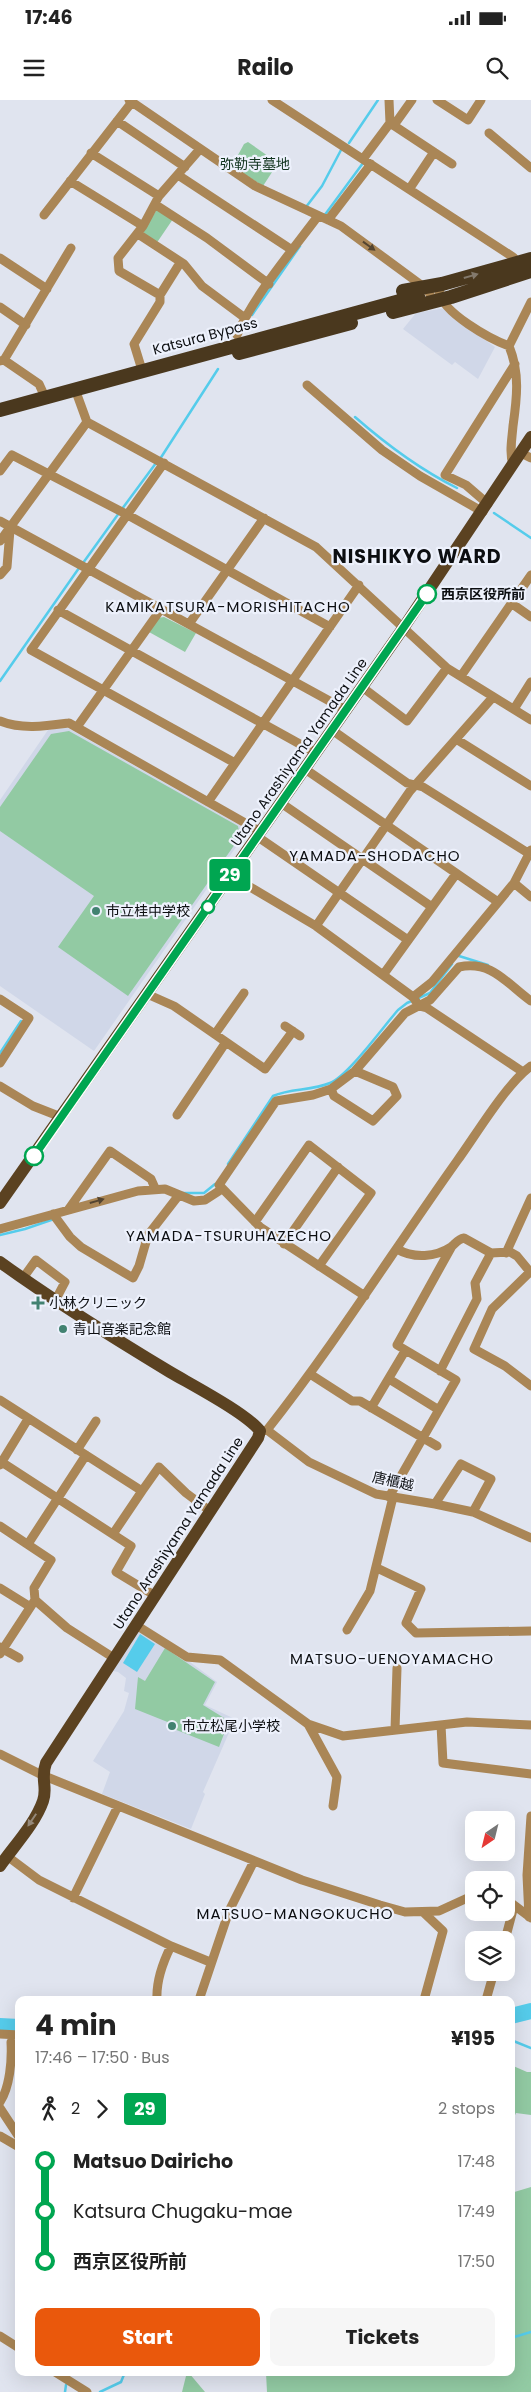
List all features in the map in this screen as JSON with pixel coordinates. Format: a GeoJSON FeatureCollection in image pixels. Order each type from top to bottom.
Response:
{"type":"FeatureCollection","features":[{"type":"Feature","properties":{"kind":"highway"},"geometry":{"type":"LineString","coordinates":[[142,370],[151,363],[237,335],[428,296],[442,284],[526,267]]}},
{"type":"Feature","properties":{"kind":"highway"},"geometry":{"type":"LineString","coordinates":[[142,370],[155,371],[217,358],[526,267]]}},
{"type":"Feature","properties":{"kind":"highway","name":"Katsura Bypass"},"geometry":{"type":"LineString","coordinates":[[0,410],[142,370]]}},
{"type":"Feature","properties":{"kind":"main road","name":"Utano Arashiyama Yamada Line"},"geometry":{"type":"LineString","coordinates":[[0,1203],[404,627],[486,508],[513,465],[526,455],[531,437]]}},
{"type":"Feature","properties":{"kind":"main road","name":"Utano Arashiyama Yamada Line"},"geometry":{"type":"LineString","coordinates":[[0,1262],[55,1301],[263,1430],[46,1763],[42,1775],[45,1788],[44,1799],[4,1861]]}},
{"type":"Feature","properties":{"kind":"street"},"geometry":{"type":"LineString","coordinates":[[272,100],[410,188],[526,267]]}},
{"type":"Feature","properties":{"kind":"street"},"geometry":{"type":"LineString","coordinates":[[328,220],[368,161],[390,123],[389,100]]}},
{"type":"Feature","properties":{"kind":"street"},"geometry":{"type":"LineString","coordinates":[[390,123],[398,121],[412,100]]}},
{"type":"Feature","properties":{"kind":"street"},"geometry":{"type":"LineString","coordinates":[[437,100],[468,120],[481,100]]}},
{"type":"Feature","properties":{"kind":"street"},"geometry":{"type":"LineString","coordinates":[[44,216],[131,101],[255,186],[342,226],[428,296],[482,334],[509,346]]}},
{"type":"Feature","properties":{"kind":"street"},"geometry":{"type":"LineString","coordinates":[[117,121],[185,167]]}},
{"type":"Feature","properties":{"kind":"street"},"geometry":{"type":"LineString","coordinates":[[390,123],[452,164]]}},
{"type":"Feature","properties":{"kind":"street"},"geometry":{"type":"LineString","coordinates":[[489,133],[531,168]]}},
{"type":"Feature","properties":{"kind":"street"},"geometry":{"type":"LineString","coordinates":[[160,296],[119,271],[118,258],[140,230],[158,201],[200,149]]}},
{"type":"Feature","properties":{"kind":"street"},"geometry":{"type":"LineString","coordinates":[[410,188],[434,152]]}},
{"type":"Feature","properties":{"kind":"street"},"geometry":{"type":"LineString","coordinates":[[91,153],[269,284]]}},
{"type":"Feature","properties":{"kind":"street"},"geometry":{"type":"LineString","coordinates":[[178,175],[292,250]]}},
{"type":"Feature","properties":{"kind":"street"},"geometry":{"type":"LineString","coordinates":[[70,182],[140,230],[180,263],[184,264],[195,280],[245,318]]}},
{"type":"Feature","properties":{"kind":"street"},"geometry":{"type":"LineString","coordinates":[[237,335],[245,318],[318,216]]}},
{"type":"Feature","properties":{"kind":"street"},"geometry":{"type":"LineString","coordinates":[[45,397],[38,384],[2,360],[26,325],[71,248]]}},
{"type":"Feature","properties":{"kind":"street"},"geometry":{"type":"LineString","coordinates":[[0,258],[47,290]]}},
{"type":"Feature","properties":{"kind":"street"},"geometry":{"type":"LineString","coordinates":[[142,370],[134,344],[160,302],[160,296],[180,263]]}},
{"type":"Feature","properties":{"kind":"street"},"geometry":{"type":"LineString","coordinates":[[513,465],[511,447],[518,375],[509,346],[531,302]]}},
{"type":"Feature","properties":{"kind":"street"},"geometry":{"type":"LineString","coordinates":[[0,307],[26,325]]}},
{"type":"Feature","properties":{"kind":"street"},"geometry":{"type":"LineString","coordinates":[[486,508],[466,485],[444,475],[515,364]]}},
{"type":"Feature","properties":{"kind":"street"},"geometry":{"type":"LineString","coordinates":[[307,385],[382,450],[420,476],[486,508]]}},
{"type":"Feature","properties":{"kind":"street"},"geometry":{"type":"LineString","coordinates":[[75,389],[87,422],[316,546],[447,668],[531,720]]}},
{"type":"Feature","properties":{"kind":"street"},"geometry":{"type":"LineString","coordinates":[[0,541],[87,422]]}},
{"type":"Feature","properties":{"kind":"street"},"geometry":{"type":"LineString","coordinates":[[0,471],[12,455],[126,514],[330,627]]}},
{"type":"Feature","properties":{"kind":"street"},"geometry":{"type":"LineString","coordinates":[[164,463],[31,650],[235,763]]}},
{"type":"Feature","properties":{"kind":"street"},"geometry":{"type":"LineString","coordinates":[[189,624],[264,518]]}},
{"type":"Feature","properties":{"kind":"street"},"geometry":{"type":"LineString","coordinates":[[0,521],[346,710]]}},
{"type":"Feature","properties":{"kind":"street"},"geometry":{"type":"LineString","coordinates":[[0,575],[6,567],[11,527]]}},
{"type":"Feature","properties":{"kind":"street"},"geometry":{"type":"LineString","coordinates":[[461,676],[531,575]]}},
{"type":"Feature","properties":{"kind":"street"},"geometry":{"type":"LineString","coordinates":[[208,802],[358,585]]}},
{"type":"Feature","properties":{"kind":"street"},"geometry":{"type":"LineString","coordinates":[[511,604],[531,617]]}},
{"type":"Feature","properties":{"kind":"street"},"geometry":{"type":"LineString","coordinates":[[77,727],[161,609]]}},
{"type":"Feature","properties":{"kind":"street"},"geometry":{"type":"LineString","coordinates":[[58,610],[316,753]]}},
{"type":"Feature","properties":{"kind":"street"},"geometry":{"type":"LineString","coordinates":[[362,687],[407,721],[447,668]]}},
{"type":"Feature","properties":{"kind":"street"},"geometry":{"type":"LineString","coordinates":[[514,709],[531,682]]}},
{"type":"Feature","properties":{"kind":"street"},"geometry":{"type":"LineString","coordinates":[[316,926],[338,892],[416,784],[493,697]]}},
{"type":"Feature","properties":{"kind":"street"},"geometry":{"type":"LineString","coordinates":[[0,721],[12,726],[45,726],[69,723],[77,727],[208,802],[259,834],[408,940]]}},
{"type":"Feature","properties":{"kind":"street"},"geometry":{"type":"LineString","coordinates":[[332,730],[407,783],[424,787],[530,851],[514,883],[432,982],[413,997]]}},
{"type":"Feature","properties":{"kind":"street"},"geometry":{"type":"LineString","coordinates":[[456,739],[531,786]]}},
{"type":"Feature","properties":{"kind":"street"},"geometry":{"type":"LineString","coordinates":[[305,769],[498,902]]}},
{"type":"Feature","properties":{"kind":"street"},"geometry":{"type":"LineString","coordinates":[[281,803],[432,907]]}},
{"type":"Feature","properties":{"kind":"street"},"geometry":{"type":"LineString","coordinates":[[383,975],[456,874]]}},
{"type":"Feature","properties":{"kind":"street"},"geometry":{"type":"LineString","coordinates":[[230,875],[316,926],[413,997],[420,1006],[427,1008],[523,1072]]}},
{"type":"Feature","properties":{"kind":"street"},"geometry":{"type":"LineString","coordinates":[[514,883],[531,897]]}},
{"type":"Feature","properties":{"kind":"street"},"geometry":{"type":"LineString","coordinates":[[365,1296],[260,1227],[219,1185],[276,1101],[284,1098],[314,1095],[332,1089],[355,1071],[405,1013],[430,1000],[460,967],[477,964],[490,969],[531,1001]]}},
{"type":"Feature","properties":{"kind":"street"},"geometry":{"type":"LineString","coordinates":[[215,1034],[244,993]]}},
{"type":"Feature","properties":{"kind":"street"},"geometry":{"type":"LineString","coordinates":[[147,994],[174,1006],[264,1069],[293,1031]]}},
{"type":"Feature","properties":{"kind":"street"},"geometry":{"type":"LineString","coordinates":[[0,999],[29,1018],[0,1063]]}},
{"type":"Feature","properties":{"kind":"street"},"geometry":{"type":"LineString","coordinates":[[177,1115],[226,1042]]}},
{"type":"Feature","properties":{"kind":"street"},"geometry":{"type":"LineString","coordinates":[[263,1430],[310,1374],[426,1204],[523,1072],[531,1066]]}},
{"type":"Feature","properties":{"kind":"street"},"geometry":{"type":"LineString","coordinates":[[332,1089],[334,1096],[373,1122],[397,1096],[393,1088],[355,1071]]}},
{"type":"Feature","properties":{"kind":"street"},"geometry":{"type":"LineString","coordinates":[[0,1086],[33,1106],[61,1117]]}},
{"type":"Feature","properties":{"kind":"street"},"geometry":{"type":"LineString","coordinates":[[255,1222],[309,1145],[371,1193],[318,1266]]}},
{"type":"Feature","properties":{"kind":"street"},"geometry":{"type":"LineString","coordinates":[[68,1210],[110,1151],[151,1179],[155,1188]]}},
{"type":"Feature","properties":{"kind":"street"},"geometry":{"type":"LineString","coordinates":[[284,1244],[338,1167]]}},
{"type":"Feature","properties":{"kind":"street"},"geometry":{"type":"LineString","coordinates":[[0,1229],[95,1201],[155,1188],[165,1189],[194,1202],[205,1200],[222,1189]]}},
{"type":"Feature","properties":{"kind":"street"},"geometry":{"type":"LineString","coordinates":[[53,1214],[70,1237],[81,1246],[133,1278],[139,1266],[148,1235],[179,1195]]}},
{"type":"Feature","properties":{"kind":"street"},"geometry":{"type":"LineString","coordinates":[[506,1253],[531,1198]]}},
{"type":"Feature","properties":{"kind":"street"},"geometry":{"type":"LineString","coordinates":[[397,1249],[406,1254],[424,1256],[438,1254],[464,1238],[491,1253],[506,1253],[517,1256],[530,1272],[492,1309],[474,1350],[505,1366],[531,1386]]}},
{"type":"Feature","properties":{"kind":"street"},"geometry":{"type":"LineString","coordinates":[[347,1630],[370,1591],[377,1568],[391,1497],[422,1437],[456,1380],[397,1345],[452,1246]]}},
{"type":"Feature","properties":{"kind":"street"},"geometry":{"type":"LineString","coordinates":[[440,1371],[477,1299],[475,1283],[491,1253]]}},
{"type":"Feature","properties":{"kind":"street"},"geometry":{"type":"LineString","coordinates":[[23,1278],[36,1260],[65,1282],[55,1301]]}},
{"type":"Feature","properties":{"kind":"street"},"geometry":{"type":"LineString","coordinates":[[371,1408],[405,1351]]}},
{"type":"Feature","properties":{"kind":"street"},"geometry":{"type":"LineString","coordinates":[[310,1374],[352,1401],[360,1401],[437,1446]]}},
{"type":"Feature","properties":{"kind":"street"},"geometry":{"type":"LineString","coordinates":[[388,1379],[439,1410]]}},
{"type":"Feature","properties":{"kind":"street"},"geometry":{"type":"LineString","coordinates":[[0,1400],[76,1450],[142,1490]]}},
{"type":"Feature","properties":{"kind":"street"},"geometry":{"type":"LineString","coordinates":[[28,1418],[1,1463],[131,1546],[116,1572],[154,1595]]}},
{"type":"Feature","properties":{"kind":"street"},"geometry":{"type":"LineString","coordinates":[[76,1450],[96,1421]]}},
{"type":"Feature","properties":{"kind":"street","name":"唐櫃越"},"geometry":{"type":"LineString","coordinates":[[263,1430],[309,1462],[367,1490],[391,1497],[473,1512],[531,1538]]}},
{"type":"Feature","properties":{"kind":"street"},"geometry":{"type":"LineString","coordinates":[[28,1544],[86,1455]]}},
{"type":"Feature","properties":{"kind":"street"},"geometry":{"type":"LineString","coordinates":[[435,1504],[461,1464],[491,1479],[473,1512]]}},
{"type":"Feature","properties":{"kind":"street"},"geometry":{"type":"LineString","coordinates":[[112,1534],[159,1467],[186,1493],[210,1511]]}},
{"type":"Feature","properties":{"kind":"street"},"geometry":{"type":"LineString","coordinates":[[0,1526],[51,1560],[34,1588],[32,1603],[1,1650],[19,1658]]}},
{"type":"Feature","properties":{"kind":"street"},"geometry":{"type":"LineString","coordinates":[[377,1568],[421,1589],[406,1624],[416,1633],[531,1631]]}},
{"type":"Feature","properties":{"kind":"street"},"geometry":{"type":"LineString","coordinates":[[0,1588],[32,1603],[114,1658]]}},
{"type":"Feature","properties":{"kind":"street"},"geometry":{"type":"LineString","coordinates":[[136,1625],[187,1658],[220,1660],[308,1724],[343,1736],[467,1722],[531,1725]]}},
{"type":"Feature","properties":{"kind":"street"},"geometry":{"type":"LineString","coordinates":[[395,1730],[397,1668]]}},
{"type":"Feature","properties":{"kind":"street"},"geometry":{"type":"LineString","coordinates":[[308,1724],[337,1777],[333,1806]]}},
{"type":"Feature","properties":{"kind":"street"},"geometry":{"type":"LineString","coordinates":[[442,1725],[443,1763],[531,1774]]}},
{"type":"Feature","properties":{"kind":"street"},"geometry":{"type":"LineString","coordinates":[[0,1754],[42,1775],[302,1880],[406,1912],[440,1911],[465,1899]]}},
{"type":"Feature","properties":{"kind":"street"},"geometry":{"type":"LineString","coordinates":[[73,1898],[118,1806]]}},
{"type":"Feature","properties":{"kind":"street"},"geometry":{"type":"LineString","coordinates":[[530,1917],[527,1875],[531,1816]]}},
{"type":"Feature","properties":{"kind":"street"},"geometry":{"type":"LineString","coordinates":[[4,1861],[73,1898],[171,1946],[210,1962]]}},
{"type":"Feature","properties":{"kind":"street"},"geometry":{"type":"LineString","coordinates":[[201,1996],[210,1962],[229,1911],[254,1861]]}},
{"type":"Feature","properties":{"kind":"street"},"geometry":{"type":"LineString","coordinates":[[515,1907],[530,1917]]}},
{"type":"Feature","properties":{"kind":"street"},"geometry":{"type":"LineString","coordinates":[[423,1912],[444,1931],[425,1996]]}},
{"type":"Feature","properties":{"kind":"street"},"geometry":{"type":"LineString","coordinates":[[157,1996],[164,1962],[171,1946]]}},
{"type":"Feature","properties":{"kind":"street"},"geometry":{"type":"LineString","coordinates":[[487,1996],[491,1981]]}},
{"type":"Feature","properties":{"kind":"street"},"geometry":{"type":"LineString","coordinates":[[0,2034],[15,2035]]}},
{"type":"Feature","properties":{"kind":"street"},"geometry":{"type":"LineString","coordinates":[[0,2102],[4,2094],[12,2057],[11,2042]]}},
{"type":"Feature","properties":{"kind":"street"},"geometry":{"type":"LineString","coordinates":[[0,2108],[15,2131]]}},
{"type":"Feature","properties":{"kind":"street"},"geometry":{"type":"LineString","coordinates":[[0,2136],[15,2145]]}},
{"type":"Feature","properties":{"kind":"street"},"geometry":{"type":"LineString","coordinates":[[0,2336],[15,2345]]}},
{"type":"Feature","properties":{"kind":"street"},"geometry":{"type":"LineString","coordinates":[[64,2376],[87,2392]]}},
{"type":"Feature","properties":{"kind":"shaded area"},"geometry":{"type":"Polygon","coordinates":[[[445,308],[495,347],[478,379],[455,362],[452,365],[403,329],[416,313],[445,308]]]}},
{"type":"Feature","properties":{"kind":"shaded area","name":"市立桂中学校"},"geometry":{"type":"Polygon","coordinates":[[[66,727],[241,826],[243,837],[94,1051],[0,986],[0,800],[48,730],[66,727]]]}},
{"type":"Feature","properties":{"kind":"shaded area","name":"市立松尾小学校"},"geometry":{"type":"Polygon","coordinates":[[[137,1631],[186,1659],[217,1682],[205,1705],[235,1719],[203,1792],[205,1794],[191,1829],[102,1794],[110,1772],[93,1761],[124,1711],[129,1693],[124,1691],[126,1678],[113,1671],[137,1631]]]}},
{"type":"Feature","properties":{"kind":"green space","name":"弥勒寺墓地"},"geometry":{"type":"Polygon","coordinates":[[[248,142],[278,163],[263,186],[232,166],[244,144],[248,142]]]}},
{"type":"Feature","properties":{"kind":"green space"},"geometry":{"type":"Polygon","coordinates":[[[160,210],[173,219],[156,244],[144,235],[143,231],[156,211],[160,210]]]}},
{"type":"Feature","properties":{"kind":"green space"},"geometry":{"type":"Polygon","coordinates":[[[164,617],[196,633],[185,652],[149,632],[158,618],[164,617]]]}},
{"type":"Feature","properties":{"kind":"green space","name":"市立桂中学校"},"geometry":{"type":"Polygon","coordinates":[[[69,731],[238,826],[240,837],[128,996],[58,947],[94,896],[0,831],[0,807],[51,734],[69,731]]]}},
{"type":"Feature","properties":{"kind":"green space"},"geometry":{"type":"Polygon","coordinates":[[[165,1648],[215,1682],[203,1705],[229,1721],[219,1747],[174,1729],[175,1725],[135,1709],[138,1677],[145,1681],[165,1648]]]}},
{"type":"Feature","properties":{"kind":"green space"},"geometry":{"type":"Polygon","coordinates":[[[515,2067],[531,2072],[531,2115],[516,2113],[515,2115],[515,2067]]]}},
{"type":"Feature","properties":{"kind":"green space"},"geometry":{"type":"Polygon","coordinates":[[[531,2187],[531,2392],[267,2392],[266,2376],[515,2376],[515,2192],[531,2187]]]}},
{"type":"Feature","properties":{"kind":"green space"},"geometry":{"type":"Polygon","coordinates":[[[186,2376],[192,2376],[205,2392],[182,2392],[186,2376]]]}},
{"type":"Feature","properties":{"kind":"water"},"geometry":{"type":"Polygon","coordinates":[[[140,1634],[155,1644],[137,1672],[123,1663],[140,1634]]]}},
{"type":"Feature","properties":{"kind":"waterway"},"geometry":{"type":"LineString","coordinates":[[349,143],[378,100]]}},
{"type":"Feature","properties":{"kind":"waterway"},"geometry":{"type":"LineString","coordinates":[[306,207],[322,186],[341,150]]}},
{"type":"Feature","properties":{"kind":"waterway"},"geometry":{"type":"LineString","coordinates":[[324,216],[363,163]]}},
{"type":"Feature","properties":{"kind":"waterway"},"geometry":{"type":"LineString","coordinates":[[252,315],[300,246]]}},
{"type":"Feature","properties":{"kind":"waterway"},"geometry":{"type":"LineString","coordinates":[[160,459],[218,369]]}},
{"type":"Feature","properties":{"kind":"waterway"},"geometry":{"type":"LineString","coordinates":[[355,417],[404,456],[457,488]]}},
{"type":"Feature","properties":{"kind":"waterway"},"geometry":{"type":"LineString","coordinates":[[122,509],[156,463]]}},
{"type":"Feature","properties":{"kind":"waterway"},"geometry":{"type":"LineString","coordinates":[[83,563],[119,513]]}},
{"type":"Feature","properties":{"kind":"waterway"},"geometry":{"type":"LineString","coordinates":[[494,513],[531,538]]}},
{"type":"Feature","properties":{"kind":"waterway"},"geometry":{"type":"LineString","coordinates":[[0,681],[79,568]]}},
{"type":"Feature","properties":{"kind":"waterway"},"geometry":{"type":"LineString","coordinates":[[459,956],[488,965]]}},
{"type":"Feature","properties":{"kind":"waterway"},"geometry":{"type":"LineString","coordinates":[[228,1164],[273,1096],[280,1093],[323,1086],[337,1079],[365,1050],[398,1010],[407,1003],[430,993],[452,964]]}},
{"type":"Feature","properties":{"kind":"waterway"},"geometry":{"type":"LineString","coordinates":[[0,1053],[21,1021]]}},
{"type":"Feature","properties":{"kind":"waterway"},"geometry":{"type":"LineString","coordinates":[[182,1193],[204,1193],[215,1184]]}},
{"type":"Feature","properties":{"kind":"waterway"},"geometry":{"type":"LineString","coordinates":[[0,1235],[54,1219]]}},
{"type":"Feature","properties":{"kind":"waterway"},"geometry":{"type":"LineString","coordinates":[[515,2015],[531,2011]]}},
{"type":"Feature","properties":{"kind":"waterway"},"geometry":{"type":"LineString","coordinates":[[0,2026],[15,2027]]}},
{"type":"Feature","properties":{"kind":"waterway"},"geometry":{"type":"LineString","coordinates":[[515,2042],[531,2048]]}},
{"type":"Feature","properties":{"kind":"waterway"},"geometry":{"type":"LineString","coordinates":[[515,2337],[531,2332]]}},
{"type":"Feature","properties":{"kind":"waterway"},"geometry":{"type":"LineString","coordinates":[[100,2392],[121,2382],[123,2376]]}},
{"type":"Feature","properties":{"kind":"waterway"},"geometry":{"type":"LineString","coordinates":[[65,2392],[66,2385]]}},
{"type":"Feature","properties":{"kind":"bus line","name":"29"},"geometry":{"type":"LineString","coordinates":[[34,1156],[427,594]]}},
{"type":"Feature","properties":{"kind":"place","name":"西京区役所前"},"geometry":{"type":"Point","coordinates":[427,594]}},
{"type":"Feature","properties":{"kind":"place","name":"市立桂中学校"},"geometry":{"type":"Point","coordinates":[96,911]}},
{"type":"Feature","properties":{"kind":"place","name":"小林クリニック"},"geometry":{"type":"Point","coordinates":[38,1303]}},
{"type":"Feature","properties":{"kind":"place","name":"青山音楽記念館"},"geometry":{"type":"Point","coordinates":[63,1329]}},
{"type":"Feature","properties":{"kind":"place","name":"市立松尾小学校"},"geometry":{"type":"Point","coordinates":[172,1726]}},
{"type":"Feature","properties":{"kind":"district","name":"NISHIKYO WARD"},"geometry":{"type":"Point","coordinates":[417,556]}},
{"type":"Feature","properties":{"kind":"district","name":"KAMIKATSURA-MORISHITACHO"},"geometry":{"type":"Point","coordinates":[228,606]}},
{"type":"Feature","properties":{"kind":"district","name":"YAMADA-SHODACHO"},"geometry":{"type":"Point","coordinates":[375,855]}},
{"type":"Feature","properties":{"kind":"district","name":"YAMADA-TSURUHAZECHO"},"geometry":{"type":"Point","coordinates":[229,1235]}},
{"type":"Feature","properties":{"kind":"district","name":"MATSUO-UENOYAMACHO"},"geometry":{"type":"Point","coordinates":[392,1658]}},
{"type":"Feature","properties":{"kind":"district","name":"MATSUO-MANGOKUCHO"},"geometry":{"type":"Point","coordinates":[295,1913]}}]}
